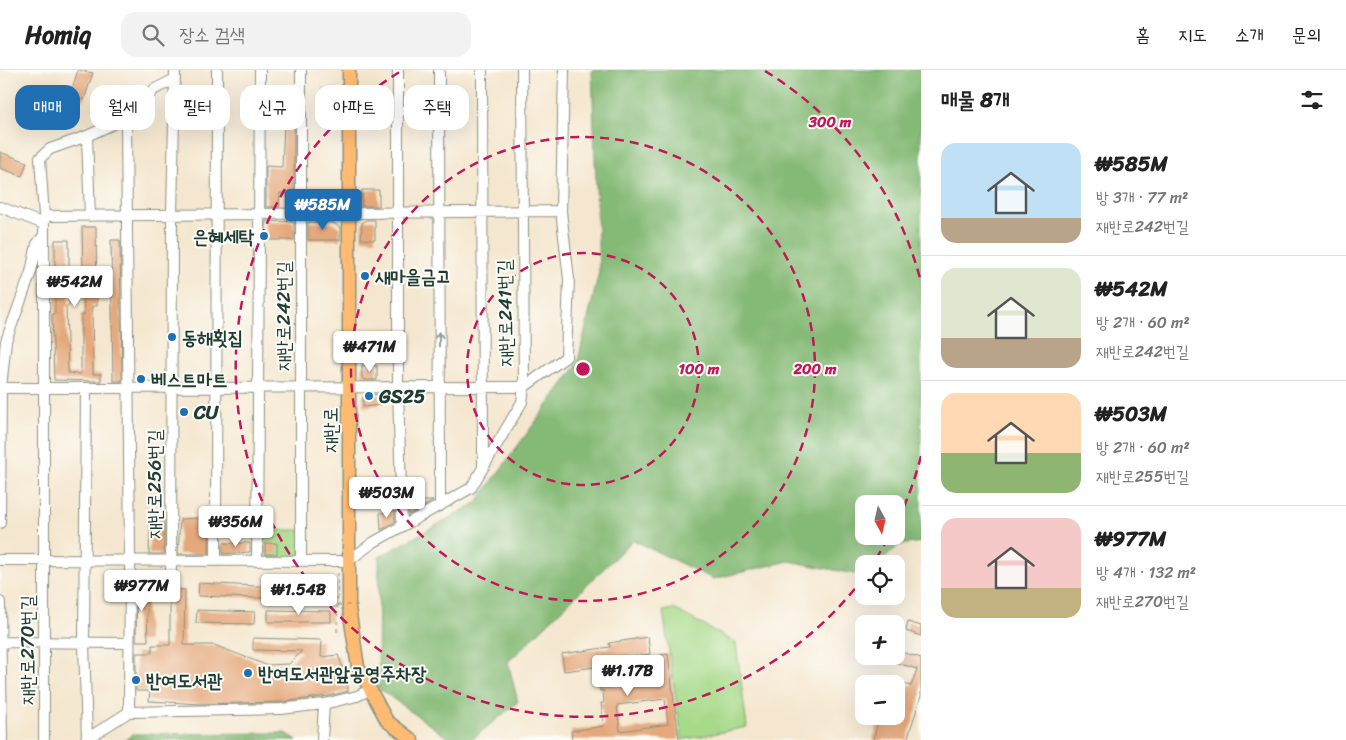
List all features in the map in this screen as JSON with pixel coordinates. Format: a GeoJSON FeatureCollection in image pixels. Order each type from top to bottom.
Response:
{"type":"FeatureCollection","features":[{"type":"Feature","properties":{"kind":"main road","name":"재반로"},"geometry":{"type":"LineString","coordinates":[[349,70],[349,608],[358,666],[387,721],[412,740]]}},
{"type":"Feature","properties":{"kind":"street"},"geometry":{"type":"LineString","coordinates":[[216,561],[217,70]]}},
{"type":"Feature","properties":{"kind":"street","name":"재반로242번길"},"geometry":{"type":"LineString","coordinates":[[257,389],[257,214],[260,70]]}},
{"type":"Feature","properties":{"kind":"street","name":"재반로242번길"},"geometry":{"type":"LineString","coordinates":[[301,70],[301,389]]}},
{"type":"Feature","properties":{"kind":"street"},"geometry":{"type":"LineString","coordinates":[[398,70],[400,213],[398,388],[402,526]]}},
{"type":"Feature","properties":{"kind":"street"},"geometry":{"type":"LineString","coordinates":[[439,70],[440,506]]}},
{"type":"Feature","properties":{"kind":"street","name":"재반로241번길"},"geometry":{"type":"LineString","coordinates":[[482,70],[483,468]]}},
{"type":"Feature","properties":{"kind":"street","name":"재반로241번길"},"geometry":{"type":"LineString","coordinates":[[522,70],[524,387]]}},
{"type":"Feature","properties":{"kind":"street"},"geometry":{"type":"LineString","coordinates":[[0,207],[44,225],[90,216],[561,211],[564,70]]}},
{"type":"Feature","properties":{"kind":"street"},"geometry":{"type":"LineString","coordinates":[[155,89],[175,75]]}},
{"type":"Feature","properties":{"kind":"street"},"geometry":{"type":"LineString","coordinates":[[171,388],[175,75]]}},
{"type":"Feature","properties":{"kind":"street"},"geometry":{"type":"LineString","coordinates":[[45,560],[44,225],[40,158],[50,149],[100,130]]}},
{"type":"Feature","properties":{"kind":"street"},"geometry":{"type":"LineString","coordinates":[[126,130],[129,388]]}},
{"type":"Feature","properties":{"kind":"street"},"geometry":{"type":"LineString","coordinates":[[87,136],[90,216]]}},
{"type":"Feature","properties":{"kind":"street","name":"재반로241번길"},"geometry":{"type":"LineString","coordinates":[[524,387],[566,357],[569,278],[561,211]]}},
{"type":"Feature","properties":{"kind":"street"},"geometry":{"type":"LineString","coordinates":[[0,523],[1,388],[8,335],[31,272],[37,244],[44,225]]}},
{"type":"Feature","properties":{"kind":"street"},"geometry":{"type":"LineString","coordinates":[[0,345],[8,335]]}},
{"type":"Feature","properties":{"kind":"street"},"geometry":{"type":"LineString","coordinates":[[0,560],[348,561],[374,542],[471,488],[522,402],[524,387],[349,389],[1,388]]}},
{"type":"Feature","properties":{"kind":"street"},"geometry":{"type":"LineString","coordinates":[[86,388],[84,643],[86,739]]}},
{"type":"Feature","properties":{"kind":"street","name":"재반로256번길"},"geometry":{"type":"LineString","coordinates":[[129,388],[130,560]]}},
{"type":"Feature","properties":{"kind":"street","name":"재반로256번길"},"geometry":{"type":"LineString","coordinates":[[171,388],[172,579]]}},
{"type":"Feature","properties":{"kind":"street"},"geometry":{"type":"LineString","coordinates":[[257,389],[257,561]]}},
{"type":"Feature","properties":{"kind":"street"},"geometry":{"type":"LineString","coordinates":[[301,389],[301,561]]}},
{"type":"Feature","properties":{"kind":"street","name":"재반로270번길"},"geometry":{"type":"LineString","coordinates":[[44,740],[45,560]]}},
{"type":"Feature","properties":{"kind":"street"},"geometry":{"type":"LineString","coordinates":[[128,712],[130,560]]}},
{"type":"Feature","properties":{"kind":"street","name":"재반로270번길"},"geometry":{"type":"LineString","coordinates":[[0,602],[2,740]]}},
{"type":"Feature","properties":{"kind":"street"},"geometry":{"type":"LineString","coordinates":[[0,642],[128,643]]}},
{"type":"Feature","properties":{"kind":"street"},"geometry":{"type":"LineString","coordinates":[[86,739],[128,712],[281,709],[324,704],[357,696],[370,690]]}},
{"type":"Feature","properties":{"kind":"street"},"geometry":{"type":"LineString","coordinates":[[322,740],[324,704]]}},
{"type":"Feature","properties":{"kind":"path"},"geometry":{"type":"LineString","coordinates":[[337,632],[338,573]]}},
{"type":"Feature","properties":{"kind":"path"},"geometry":{"type":"LineString","coordinates":[[338,605],[359,605]]}},
{"type":"Feature","properties":{"kind":"green space"},"geometry":{"type":"Polygon","coordinates":[[[592,70],[921,70],[921,542],[905,544],[905,495],[855,495],[855,545],[899,545],[888,555],[855,555],[855,574],[789,561],[713,579],[633,540],[508,662],[518,702],[471,740],[451,740],[378,688],[379,557],[476,503],[577,365],[599,272],[592,70]]]}},
{"type":"Feature","properties":{"kind":"green space"},"geometry":{"type":"Polygon","coordinates":[[[257,530],[301,530],[301,561],[257,561],[257,530]]]}},
{"type":"Feature","properties":{"kind":"green space"},"geometry":{"type":"Polygon","coordinates":[[[674,609],[736,643],[747,727],[682,740],[663,611],[674,609]]]}},
{"type":"Feature","properties":{"kind":"green space"},"geometry":{"type":"Polygon","coordinates":[[[286,733],[297,740],[125,740],[133,734],[286,733]]]}},
{"type":"Feature","properties":{"kind":"building"},"geometry":{"type":"Polygon","coordinates":[[[78,70],[93,73],[84,100],[80,99],[80,85],[73,85],[78,70]]]}},
{"type":"Feature","properties":{"kind":"building"},"geometry":{"type":"Polygon","coordinates":[[[284,130],[294,130],[294,193],[280,193],[279,207],[266,207],[266,166],[282,167],[284,130]]]}},
{"type":"Feature","properties":{"kind":"building"},"geometry":{"type":"Polygon","coordinates":[[[0,152],[27,162],[22,176],[0,168],[0,152]]]}},
{"type":"Feature","properties":{"kind":"building"},"geometry":{"type":"Polygon","coordinates":[[[362,190],[379,190],[379,206],[362,206],[362,190]]]}},
{"type":"Feature","properties":{"kind":"building"},"geometry":{"type":"Polygon","coordinates":[[[366,220],[375,220],[375,240],[361,239],[362,223],[366,220]]]}},
{"type":"Feature","properties":{"kind":"building"},"geometry":{"type":"Polygon","coordinates":[[[266,221],[294,222],[294,240],[266,240],[266,221]]]}},
{"type":"Feature","properties":{"kind":"building"},"geometry":{"type":"Polygon","coordinates":[[[308,222],[334,223],[340,228],[340,240],[308,240],[308,222]]]}},
{"type":"Feature","properties":{"kind":"building"},"geometry":{"type":"Polygon","coordinates":[[[82,227],[96,227],[97,306],[92,306],[93,374],[101,374],[101,381],[54,380],[52,314],[55,314],[55,240],[69,240],[69,306],[66,306],[68,373],[81,374],[81,315],[84,315],[82,227]]]}},
{"type":"Feature","properties":{"kind":"building"},"geometry":{"type":"Polygon","coordinates":[[[111,240],[120,240],[122,381],[113,381],[111,240]]]}},
{"type":"Feature","properties":{"kind":"building"},"geometry":{"type":"Polygon","coordinates":[[[362,365],[377,366],[377,380],[364,380],[362,377],[362,365]]]}},
{"type":"Feature","properties":{"kind":"building"},"geometry":{"type":"Polygon","coordinates":[[[367,394],[380,395],[380,405],[363,407],[363,397],[367,394]]]}},
{"type":"Feature","properties":{"kind":"building"},"geometry":{"type":"Polygon","coordinates":[[[433,501],[409,515],[408,502],[433,501]]]}},
{"type":"Feature","properties":{"kind":"building"},"geometry":{"type":"Polygon","coordinates":[[[395,511],[395,522],[381,530],[380,513],[395,511]]]}},
{"type":"Feature","properties":{"kind":"building"},"geometry":{"type":"Polygon","coordinates":[[[223,517],[250,518],[250,531],[223,531],[223,517]]]}},
{"type":"Feature","properties":{"kind":"building"},"geometry":{"type":"Polygon","coordinates":[[[150,519],[164,519],[164,554],[149,554],[150,519]]]}},
{"type":"Feature","properties":{"kind":"building"},"geometry":{"type":"Polygon","coordinates":[[[180,519],[209,519],[209,554],[178,554],[180,519]]]}},
{"type":"Feature","properties":{"kind":"building"},"geometry":{"type":"Polygon","coordinates":[[[223,543],[250,543],[250,552],[223,554],[223,543]]]}},
{"type":"Feature","properties":{"kind":"building"},"geometry":{"type":"Polygon","coordinates":[[[265,543],[277,543],[277,554],[265,554],[265,543]]]}},
{"type":"Feature","properties":{"kind":"building"},"geometry":{"type":"Polygon","coordinates":[[[137,580],[146,580],[148,641],[136,641],[137,580]]]}},
{"type":"Feature","properties":{"kind":"building"},"geometry":{"type":"Polygon","coordinates":[[[199,583],[255,586],[331,585],[331,595],[255,598],[198,596],[199,583]]]}},
{"type":"Feature","properties":{"kind":"building","name":"반여도서관앞공영주차장"},"geometry":{"type":"Polygon","coordinates":[[[170,589],[185,590],[184,645],[214,645],[266,665],[289,664],[302,651],[253,650],[253,638],[322,640],[321,657],[338,655],[348,682],[348,691],[328,696],[281,702],[201,704],[149,701],[150,691],[136,691],[136,653],[152,653],[152,645],[170,645],[170,589]]]}},
{"type":"Feature","properties":{"kind":"building"},"geometry":{"type":"Polygon","coordinates":[[[197,610],[255,612],[254,624],[196,623],[197,610]]]}},
{"type":"Feature","properties":{"kind":"building"},"geometry":{"type":"Polygon","coordinates":[[[268,610],[331,611],[331,622],[268,622],[268,610]]]}},
{"type":"Feature","properties":{"kind":"building"},"geometry":{"type":"Polygon","coordinates":[[[908,622],[921,626],[921,636],[906,631],[908,622]]]}},
{"type":"Feature","properties":{"kind":"building"},"geometry":{"type":"Polygon","coordinates":[[[648,637],[650,654],[611,659],[614,686],[663,679],[660,655],[668,654],[679,740],[572,740],[571,731],[604,726],[601,703],[604,703],[603,690],[600,691],[596,667],[564,671],[562,654],[610,647],[609,643],[648,637]],[[665,699],[617,705],[620,731],[668,724],[665,699]]]}},
{"type":"Feature","properties":{"kind":"building"},"geometry":{"type":"Polygon","coordinates":[[[905,653],[921,658],[921,696],[907,740],[873,740],[877,725],[905,725],[905,684],[911,686],[917,669],[904,665],[905,653]]]}},
{"type":"Feature","properties":{"kind":"place","name":"은혜세탁"},"geometry":{"type":"Point","coordinates":[264,236]}},
{"type":"Feature","properties":{"kind":"place","name":"새마을금고"},"geometry":{"type":"Point","coordinates":[365,276]}},
{"type":"Feature","properties":{"kind":"place","name":"동해횟집"},"geometry":{"type":"Point","coordinates":[172,337]}},
{"type":"Feature","properties":{"kind":"place","name":"베스트마트"},"geometry":{"type":"Point","coordinates":[141,379]}},
{"type":"Feature","properties":{"kind":"place","name":"GS25"},"geometry":{"type":"Point","coordinates":[369,396]}},
{"type":"Feature","properties":{"kind":"place","name":"CU"},"geometry":{"type":"Point","coordinates":[184,412]}},
{"type":"Feature","properties":{"kind":"place","name":"반여도서관앞공영주차장"},"geometry":{"type":"Point","coordinates":[248,673]}},
{"type":"Feature","properties":{"kind":"place","name":"반여도서관"},"geometry":{"type":"Point","coordinates":[136,680]}}]}
